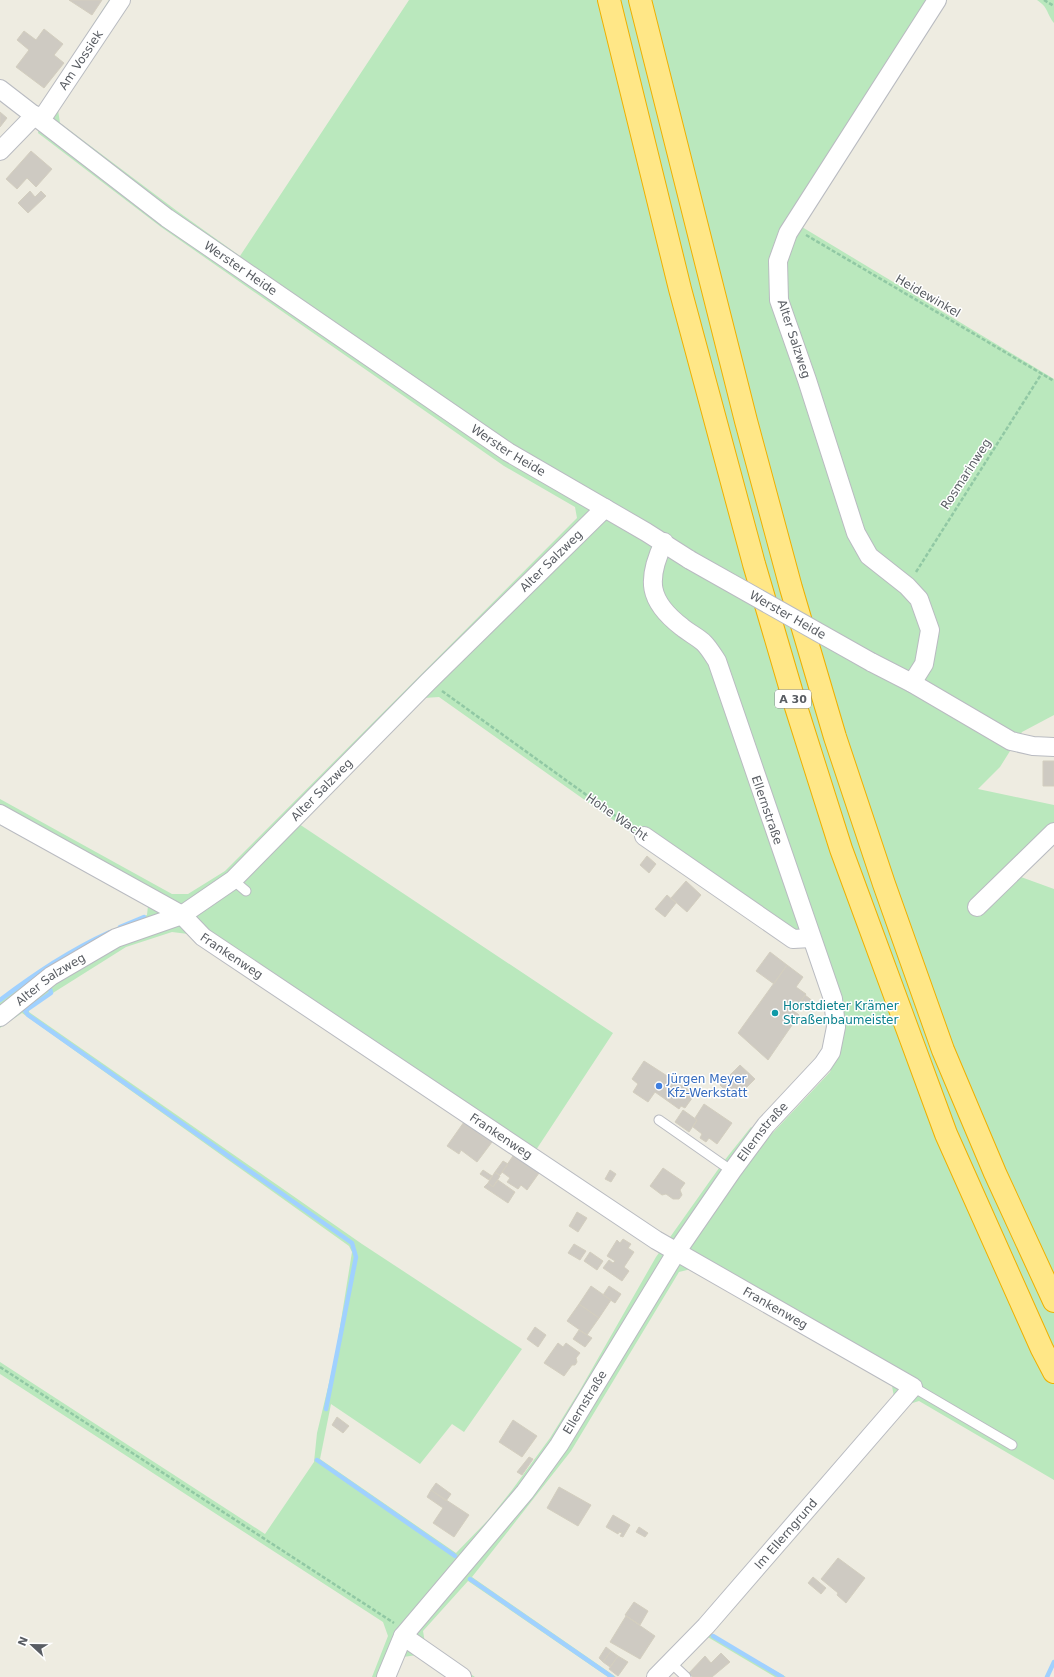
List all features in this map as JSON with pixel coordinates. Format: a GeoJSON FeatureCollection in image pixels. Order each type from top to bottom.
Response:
{"type":"FeatureCollection","features":[{"type":"Feature","properties":{"kind":"highway","name":"A 30"},"geometry":{"type":"LineString","coordinates":[[609,0],[680,289],[754,564],[796,708],[841,849],[946,1134],[1042,1349],[1054,1372]]}},
{"type":"Feature","properties":{"kind":"highway","name":"A 30"},"geometry":{"type":"LineString","coordinates":[[640,0],[746,421],[791,588],[835,737],[884,884],[943,1050],[995,1173],[1054,1302]]}},
{"type":"Feature","properties":{"kind":"street","name":"Am Vossiek"},"geometry":{"type":"LineString","coordinates":[[0,150],[38,118],[121,0]]}},
{"type":"Feature","properties":{"kind":"street","name":"Alter Salzweg"},"geometry":{"type":"LineString","coordinates":[[912,683],[924,664],[930,630],[919,599],[907,586],[869,556],[856,532],[807,380],[779,300],[778,261],[788,233],[937,0]]}},
{"type":"Feature","properties":{"kind":"street","name":"Werster Heide"},"geometry":{"type":"LineString","coordinates":[[0,89],[167,218],[508,452],[664,542],[690,560],[871,662],[912,683],[1011,741],[1033,746],[1054,747]]}},
{"type":"Feature","properties":{"kind":"street","name":"Alter Salzweg"},"geometry":{"type":"LineString","coordinates":[[0,1017],[51,976],[116,938],[182,915],[240,885],[428,682],[605,508]]}},
{"type":"Feature","properties":{"kind":"street","name":"Ellernstraße"},"geometry":{"type":"LineString","coordinates":[[386,1677],[404,1634],[525,1492],[559,1446],[677,1251],[732,1171],[766,1125],[823,1064],[831,1052],[836,1027],[833,999],[717,661],[704,643],[662,611],[653,590],[652,576],[657,558],[664,542]]}},
{"type":"Feature","properties":{"kind":"street","name":"Frankenweg"},"geometry":{"type":"LineString","coordinates":[[0,814],[182,915],[203,936],[656,1240],[913,1387]]}},
{"type":"Feature","properties":{"kind":"street"},"geometry":{"type":"LineString","coordinates":[[977,907],[1054,832]]}},
{"type":"Feature","properties":{"kind":"street","name":"Hohe Wacht"},"geometry":{"type":"LineString","coordinates":[[644,836],[793,938],[811,938]]}},
{"type":"Feature","properties":{"kind":"street","name":"Im Ellerngrund"},"geometry":{"type":"LineString","coordinates":[[656,1677],[706,1626],[913,1387]]}},
{"type":"Feature","properties":{"kind":"street"},"geometry":{"type":"LineString","coordinates":[[404,1634],[462,1677]]}},
{"type":"Feature","properties":{"kind":"lane"},"geometry":{"type":"LineString","coordinates":[[659,1120],[732,1171]]}},
{"type":"Feature","properties":{"kind":"lane","name":"Frankenweg"},"geometry":{"type":"LineString","coordinates":[[913,1387],[1012,1445]]}},
{"type":"Feature","properties":{"kind":"lane"},"geometry":{"type":"LineString","coordinates":[[670,1662],[686,1677]]}},
{"type":"Feature","properties":{"kind":"path"},"geometry":{"type":"LineString","coordinates":[[1044,0],[1054,6]]}},
{"type":"Feature","properties":{"kind":"path","name":"Heidewinkel"},"geometry":{"type":"LineString","coordinates":[[792,227],[1054,381]]}},
{"type":"Feature","properties":{"kind":"path","name":"Rosmarinweg"},"geometry":{"type":"LineString","coordinates":[[907,586],[1042,373]]}},
{"type":"Feature","properties":{"kind":"path","name":"Hohe Wacht"},"geometry":{"type":"LineString","coordinates":[[428,682],[644,836]]}},
{"type":"Feature","properties":{"kind":"path"},"geometry":{"type":"LineString","coordinates":[[0,1368],[404,1634]]}},
{"type":"Feature","properties":{"kind":"green space"},"geometry":{"type":"Polygon","coordinates":[[[109,0],[130,0],[58,110],[60,123],[177,211],[240,256],[409,0],[947,0],[802,227],[1054,379],[1054,715],[1022,732],[1000,767],[978,789],[1054,805],[1054,841],[1021,877],[1054,889],[1054,1480],[919,1401],[906,1405],[709,1633],[786,1677],[775,1677],[706,1636],[665,1677],[646,1677],[699,1624],[894,1397],[892,1386],[691,1269],[679,1272],[571,1451],[472,1577],[616,1677],[608,1677],[468,1581],[423,1631],[425,1643],[475,1677],[450,1677],[417,1655],[403,1657],[395,1677],[372,1677],[388,1636],[383,1622],[0,1374],[0,1362],[265,1534],[314,1462],[317,1433],[335,1358],[352,1252],[349,1246],[22,1013],[0,1028],[0,999],[34,974],[70,951],[108,931],[147,915],[148,906],[0,824],[0,799],[172,894],[188,894],[225,871],[577,518],[575,507],[504,466],[161,227],[38,133],[44,100],[109,0]],[[439,697],[424,698],[299,824],[613,1033],[536,1150],[188,934],[172,932],[126,947],[29,1008],[29,1012],[362,1244],[522,1349],[464,1432],[452,1424],[420,1464],[331,1404],[320,1459],[456,1553],[489,1519],[550,1438],[580,1390],[656,1257],[724,1161],[751,1127],[767,1139],[830,1072],[840,1046],[820,938],[762,923],[439,697]]]}},
{"type":"Feature","properties":{"kind":"green space"},"geometry":{"type":"Polygon","coordinates":[[[1037,0],[1054,0],[1054,23],[1046,8],[1037,0]]]}},
{"type":"Feature","properties":{"kind":"building"},"geometry":{"type":"Polygon","coordinates":[[[69,0],[102,0],[92,15],[69,0]]]}},
{"type":"Feature","properties":{"kind":"building"},"geometry":{"type":"Polygon","coordinates":[[[44,29],[63,44],[54,55],[64,63],[44,88],[16,67],[29,50],[17,40],[24,31],[36,40],[44,29]]]}},
{"type":"Feature","properties":{"kind":"building"},"geometry":{"type":"Polygon","coordinates":[[[0,112],[7,118],[0,127],[0,112]]]}},
{"type":"Feature","properties":{"kind":"building"},"geometry":{"type":"Polygon","coordinates":[[[31,151],[52,169],[36,187],[27,178],[17,189],[6,179],[31,151]]]}},
{"type":"Feature","properties":{"kind":"building"},"geometry":{"type":"Polygon","coordinates":[[[30,191],[35,197],[41,191],[46,196],[28,213],[18,203],[30,191]]]}},
{"type":"Feature","properties":{"kind":"building"},"geometry":{"type":"Polygon","coordinates":[[[1043,761],[1054,761],[1054,786],[1043,786],[1043,761]]]}},
{"type":"Feature","properties":{"kind":"building"},"geometry":{"type":"Polygon","coordinates":[[[647,856],[656,864],[649,873],[640,865],[647,856]]]}},
{"type":"Feature","properties":{"kind":"building"},"geometry":{"type":"Polygon","coordinates":[[[686,881],[701,895],[687,912],[671,898],[686,881]]]}},
{"type":"Feature","properties":{"kind":"building"},"geometry":{"type":"Polygon","coordinates":[[[667,895],[676,903],[665,917],[655,909],[667,895]]]}},
{"type":"Feature","properties":{"kind":"building"},"geometry":{"type":"Polygon","coordinates":[[[770,952],[787,965],[774,984],[756,971],[770,952]]]}},
{"type":"Feature","properties":{"kind":"building","name":"Horstdieter Krämer Straßenbaumeister"},"geometry":{"type":"Polygon","coordinates":[[[787,965],[803,977],[796,987],[806,994],[794,1011],[799,1015],[768,1060],[738,1033],[787,965]]]}},
{"type":"Feature","properties":{"kind":"building"},"geometry":{"type":"Polygon","coordinates":[[[805,995],[814,1002],[808,1011],[799,1004],[805,995]]]}},
{"type":"Feature","properties":{"kind":"building","name":"Jürgen Meyer Kfz-Werkstatt"},"geometry":{"type":"Polygon","coordinates":[[[644,1061],[695,1094],[685,1108],[681,1106],[679,1109],[655,1092],[648,1102],[633,1092],[638,1084],[632,1079],[644,1061]]]}},
{"type":"Feature","properties":{"kind":"building"},"geometry":{"type":"Polygon","coordinates":[[[740,1065],[755,1079],[735,1099],[720,1085],[740,1065]]]}},
{"type":"Feature","properties":{"kind":"building"},"geometry":{"type":"Polygon","coordinates":[[[704,1104],[732,1123],[717,1144],[709,1138],[706,1142],[700,1138],[702,1134],[693,1127],[697,1120],[695,1118],[704,1104]]]}},
{"type":"Feature","properties":{"kind":"building"},"geometry":{"type":"Polygon","coordinates":[[[683,1110],[697,1120],[689,1132],[675,1122],[683,1110]]]}},
{"type":"Feature","properties":{"kind":"building"},"geometry":{"type":"Polygon","coordinates":[[[464,1122],[492,1142],[477,1162],[461,1150],[459,1154],[447,1146],[464,1122]]]}},
{"type":"Feature","properties":{"kind":"building"},"geometry":{"type":"Polygon","coordinates":[[[515,1153],[524,1159],[522,1161],[539,1173],[527,1190],[521,1185],[518,1189],[507,1182],[510,1178],[502,1172],[515,1153]]]}},
{"type":"Feature","properties":{"kind":"building"},"geometry":{"type":"Polygon","coordinates":[[[503,1161],[508,1164],[500,1175],[495,1172],[503,1161]]]}},
{"type":"Feature","properties":{"kind":"building"},"geometry":{"type":"Polygon","coordinates":[[[663,1168],[685,1183],[680,1190],[682,1195],[679,1199],[673,1199],[666,1194],[662,1195],[650,1186],[663,1168]]]}},
{"type":"Feature","properties":{"kind":"building"},"geometry":{"type":"Polygon","coordinates":[[[483,1170],[492,1176],[489,1180],[480,1174],[483,1170]]]}},
{"type":"Feature","properties":{"kind":"building"},"geometry":{"type":"Polygon","coordinates":[[[610,1170],[616,1174],[611,1182],[605,1179],[610,1170]]]}},
{"type":"Feature","properties":{"kind":"building"},"geometry":{"type":"Polygon","coordinates":[[[495,1172],[500,1176],[493,1187],[488,1183],[495,1172]]]}},
{"type":"Feature","properties":{"kind":"building"},"geometry":{"type":"Polygon","coordinates":[[[498,1180],[515,1192],[508,1203],[484,1187],[488,1183],[493,1187],[498,1180]]]}},
{"type":"Feature","properties":{"kind":"building"},"geometry":{"type":"Polygon","coordinates":[[[577,1212],[587,1218],[578,1232],[569,1226],[577,1212]]]}},
{"type":"Feature","properties":{"kind":"building"},"geometry":{"type":"Polygon","coordinates":[[[623,1239],[631,1244],[628,1248],[634,1252],[624,1267],[629,1271],[622,1281],[603,1268],[609,1260],[613,1263],[615,1261],[607,1256],[617,1240],[620,1243],[623,1239]]]}},
{"type":"Feature","properties":{"kind":"building"},"geometry":{"type":"Polygon","coordinates":[[[574,1244],[586,1251],[580,1260],[568,1253],[574,1244]]]}},
{"type":"Feature","properties":{"kind":"building"},"geometry":{"type":"Polygon","coordinates":[[[590,1252],[603,1261],[597,1270],[584,1261],[590,1252]]]}},
{"type":"Feature","properties":{"kind":"building"},"geometry":{"type":"Polygon","coordinates":[[[591,1286],[611,1300],[599,1318],[579,1304],[591,1286]]]}},
{"type":"Feature","properties":{"kind":"building"},"geometry":{"type":"Polygon","coordinates":[[[609,1286],[621,1294],[615,1303],[603,1295],[609,1286]]]}},
{"type":"Feature","properties":{"kind":"building"},"geometry":{"type":"Polygon","coordinates":[[[579,1304],[599,1318],[587,1335],[567,1321],[579,1304]]]}},
{"type":"Feature","properties":{"kind":"building"},"geometry":{"type":"Polygon","coordinates":[[[535,1327],[546,1335],[538,1347],[527,1339],[535,1327]]]}},
{"type":"Feature","properties":{"kind":"building"},"geometry":{"type":"Polygon","coordinates":[[[579,1330],[592,1338],[585,1347],[573,1339],[579,1330]]]}},
{"type":"Feature","properties":{"kind":"building"},"geometry":{"type":"Polygon","coordinates":[[[558,1343],[563,1347],[566,1343],[580,1353],[576,1358],[577,1362],[575,1365],[572,1365],[564,1376],[544,1363],[558,1343]]]}},
{"type":"Feature","properties":{"kind":"building"},"geometry":{"type":"Polygon","coordinates":[[[337,1417],[349,1426],[343,1433],[332,1425],[337,1417]]]}},
{"type":"Feature","properties":{"kind":"building"},"geometry":{"type":"Polygon","coordinates":[[[513,1420],[537,1436],[522,1457],[499,1442],[513,1420]]]}},
{"type":"Feature","properties":{"kind":"building"},"geometry":{"type":"Polygon","coordinates":[[[529,1457],[533,1459],[522,1475],[517,1472],[529,1457]]]}},
{"type":"Feature","properties":{"kind":"building"},"geometry":{"type":"Polygon","coordinates":[[[436,1483],[451,1494],[446,1501],[431,1490],[436,1483]]]}},
{"type":"Feature","properties":{"kind":"building"},"geometry":{"type":"Polygon","coordinates":[[[559,1487],[591,1505],[578,1526],[547,1508],[559,1487]]]}},
{"type":"Feature","properties":{"kind":"building"},"geometry":{"type":"Polygon","coordinates":[[[431,1490],[469,1515],[454,1537],[433,1523],[443,1508],[427,1497],[431,1490]]]}},
{"type":"Feature","properties":{"kind":"building"},"geometry":{"type":"Polygon","coordinates":[[[613,1515],[630,1525],[623,1537],[620,1536],[622,1533],[619,1532],[618,1534],[606,1527],[613,1515]]]}},
{"type":"Feature","properties":{"kind":"building"},"geometry":{"type":"Polygon","coordinates":[[[639,1527],[648,1533],[645,1537],[636,1532],[639,1527]]]}},
{"type":"Feature","properties":{"kind":"building"},"geometry":{"type":"Polygon","coordinates":[[[838,1558],[865,1578],[846,1603],[837,1595],[838,1593],[821,1579],[838,1558]]]}},
{"type":"Feature","properties":{"kind":"building"},"geometry":{"type":"Polygon","coordinates":[[[813,1577],[826,1588],[821,1594],[808,1583],[813,1577]]]}},
{"type":"Feature","properties":{"kind":"building"},"geometry":{"type":"Polygon","coordinates":[[[634,1602],[648,1611],[640,1625],[625,1615],[634,1602]]]}},
{"type":"Feature","properties":{"kind":"building"},"geometry":{"type":"Polygon","coordinates":[[[626,1616],[655,1636],[640,1659],[610,1642],[626,1616]]]}},
{"type":"Feature","properties":{"kind":"building"},"geometry":{"type":"Polygon","coordinates":[[[606,1647],[611,1651],[603,1662],[599,1658],[606,1647]]]}},
{"type":"Feature","properties":{"kind":"building"},"geometry":{"type":"Polygon","coordinates":[[[611,1651],[618,1656],[610,1667],[603,1662],[611,1651]]]}},
{"type":"Feature","properties":{"kind":"building"},"geometry":{"type":"Polygon","coordinates":[[[721,1653],[730,1662],[712,1677],[693,1677],[689,1673],[705,1656],[711,1663],[721,1653]]]}},
{"type":"Feature","properties":{"kind":"building"},"geometry":{"type":"Polygon","coordinates":[[[618,1656],[628,1662],[618,1676],[609,1669],[618,1656]]]}},
{"type":"Feature","properties":{"kind":"waterway"},"geometry":{"type":"LineString","coordinates":[[120,927],[144,917]]}},
{"type":"Feature","properties":{"kind":"waterway"},"geometry":{"type":"LineString","coordinates":[[0,1000],[53,963],[110,932]]}},
{"type":"Feature","properties":{"kind":"waterway"},"geometry":{"type":"LineString","coordinates":[[50,989],[51,993],[25,1011],[28,1015],[352,1243],[356,1257],[326,1409]]}},
{"type":"Feature","properties":{"kind":"waterway"},"geometry":{"type":"LineString","coordinates":[[317,1460],[455,1556]]}},
{"type":"Feature","properties":{"kind":"waterway"},"geometry":{"type":"LineString","coordinates":[[470,1579],[612,1677]]}},
{"type":"Feature","properties":{"kind":"waterway"},"geometry":{"type":"LineString","coordinates":[[713,1636],[782,1677]]}},
{"type":"Feature","properties":{"kind":"waterway"},"geometry":{"type":"LineString","coordinates":[[1047,1677],[1054,1662]]}},
{"type":"Feature","properties":{"kind":"place","name":"Horstdieter Krämer Straßenbaumeister"},"geometry":{"type":"Point","coordinates":[775,1013]}},
{"type":"Feature","properties":{"kind":"place","name":"Jürgen Meyer Kfz-Werkstatt"},"geometry":{"type":"Point","coordinates":[659,1086]}}]}
